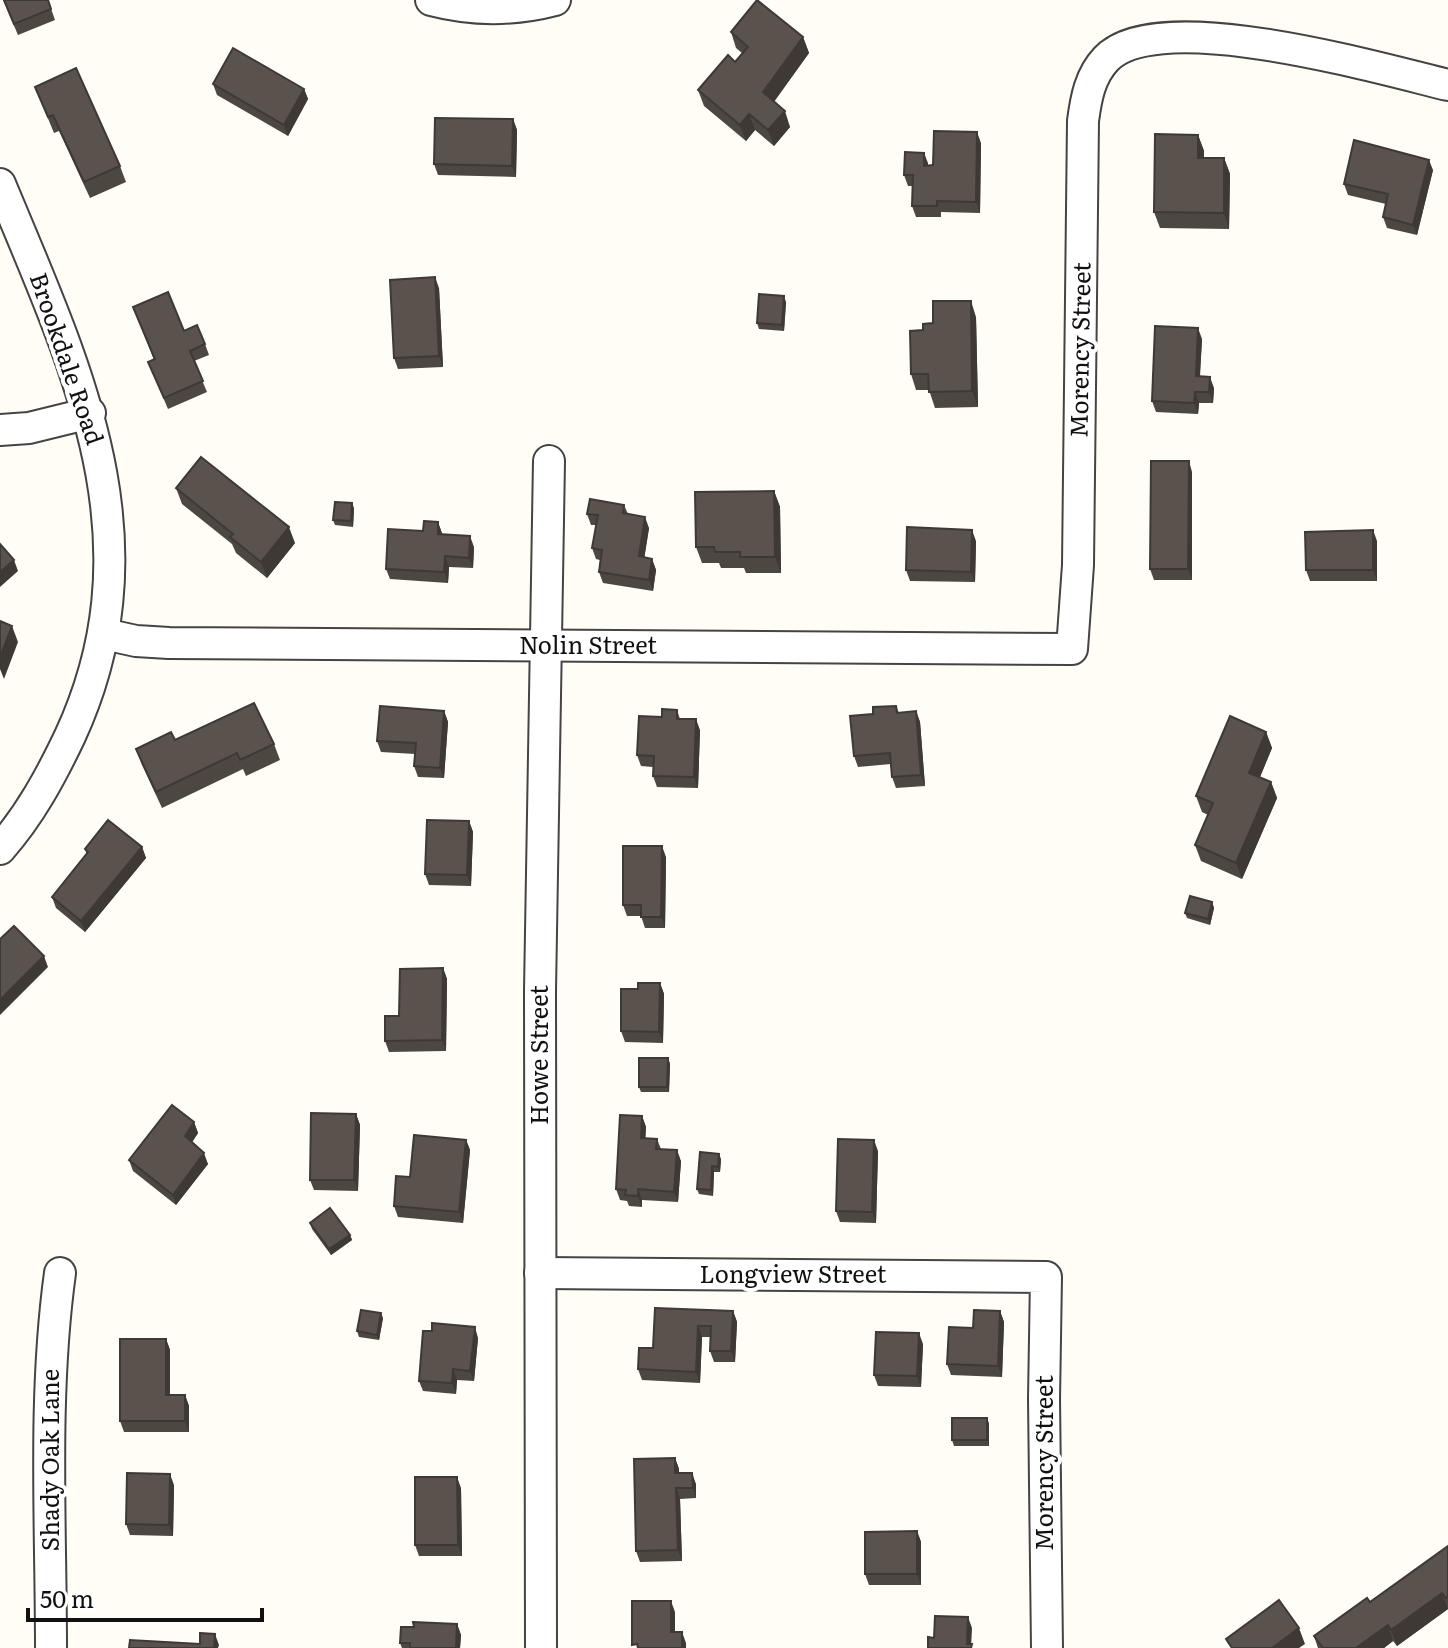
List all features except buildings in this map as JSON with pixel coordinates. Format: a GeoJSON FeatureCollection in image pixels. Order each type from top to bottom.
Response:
{"type":"FeatureCollection","features":[{"type":"Feature","properties":{"kind":"street"},"geometry":{"type":"LineString","coordinates":[[431,0],[455,6],[500,10],[530,7],[555,0]]}},
{"type":"Feature","properties":{"kind":"street","name":"Morency Street"},"geometry":{"type":"LineString","coordinates":[[1072,649],[1078,565],[1083,121],[1094,75],[1108,57],[1145,40],[1170,37],[1255,43],[1317,54],[1448,85]]}},
{"type":"Feature","properties":{"kind":"street","name":"Brookdale Road"},"geometry":{"type":"LineString","coordinates":[[0,184],[48,299],[90,413],[106,495],[110,539],[104,634],[92,679],[58,762],[35,802],[0,849]]}},
{"type":"Feature","properties":{"kind":"street"},"geometry":{"type":"LineString","coordinates":[[0,430],[40,426],[90,413]]}},
{"type":"Feature","properties":{"kind":"street","name":"Howe Street"},"geometry":{"type":"LineString","coordinates":[[541,1648],[540,991],[549,461]]}},
{"type":"Feature","properties":{"kind":"street","name":"Nolin Street"},"geometry":{"type":"LineString","coordinates":[[104,634],[136,641],[169,643],[1072,649]]}},
{"type":"Feature","properties":{"kind":"street","name":"Shady Oak Lane"},"geometry":{"type":"LineString","coordinates":[[51,1648],[52,1370],[60,1273]]}},
{"type":"Feature","properties":{"kind":"street","name":"Longview Street"},"geometry":{"type":"LineString","coordinates":[[540,1273],[1046,1277]]}},
{"type":"Feature","properties":{"kind":"street","name":"Morency Street"},"geometry":{"type":"LineString","coordinates":[[1046,1277],[1044,1429],[1047,1648]]}}]}
